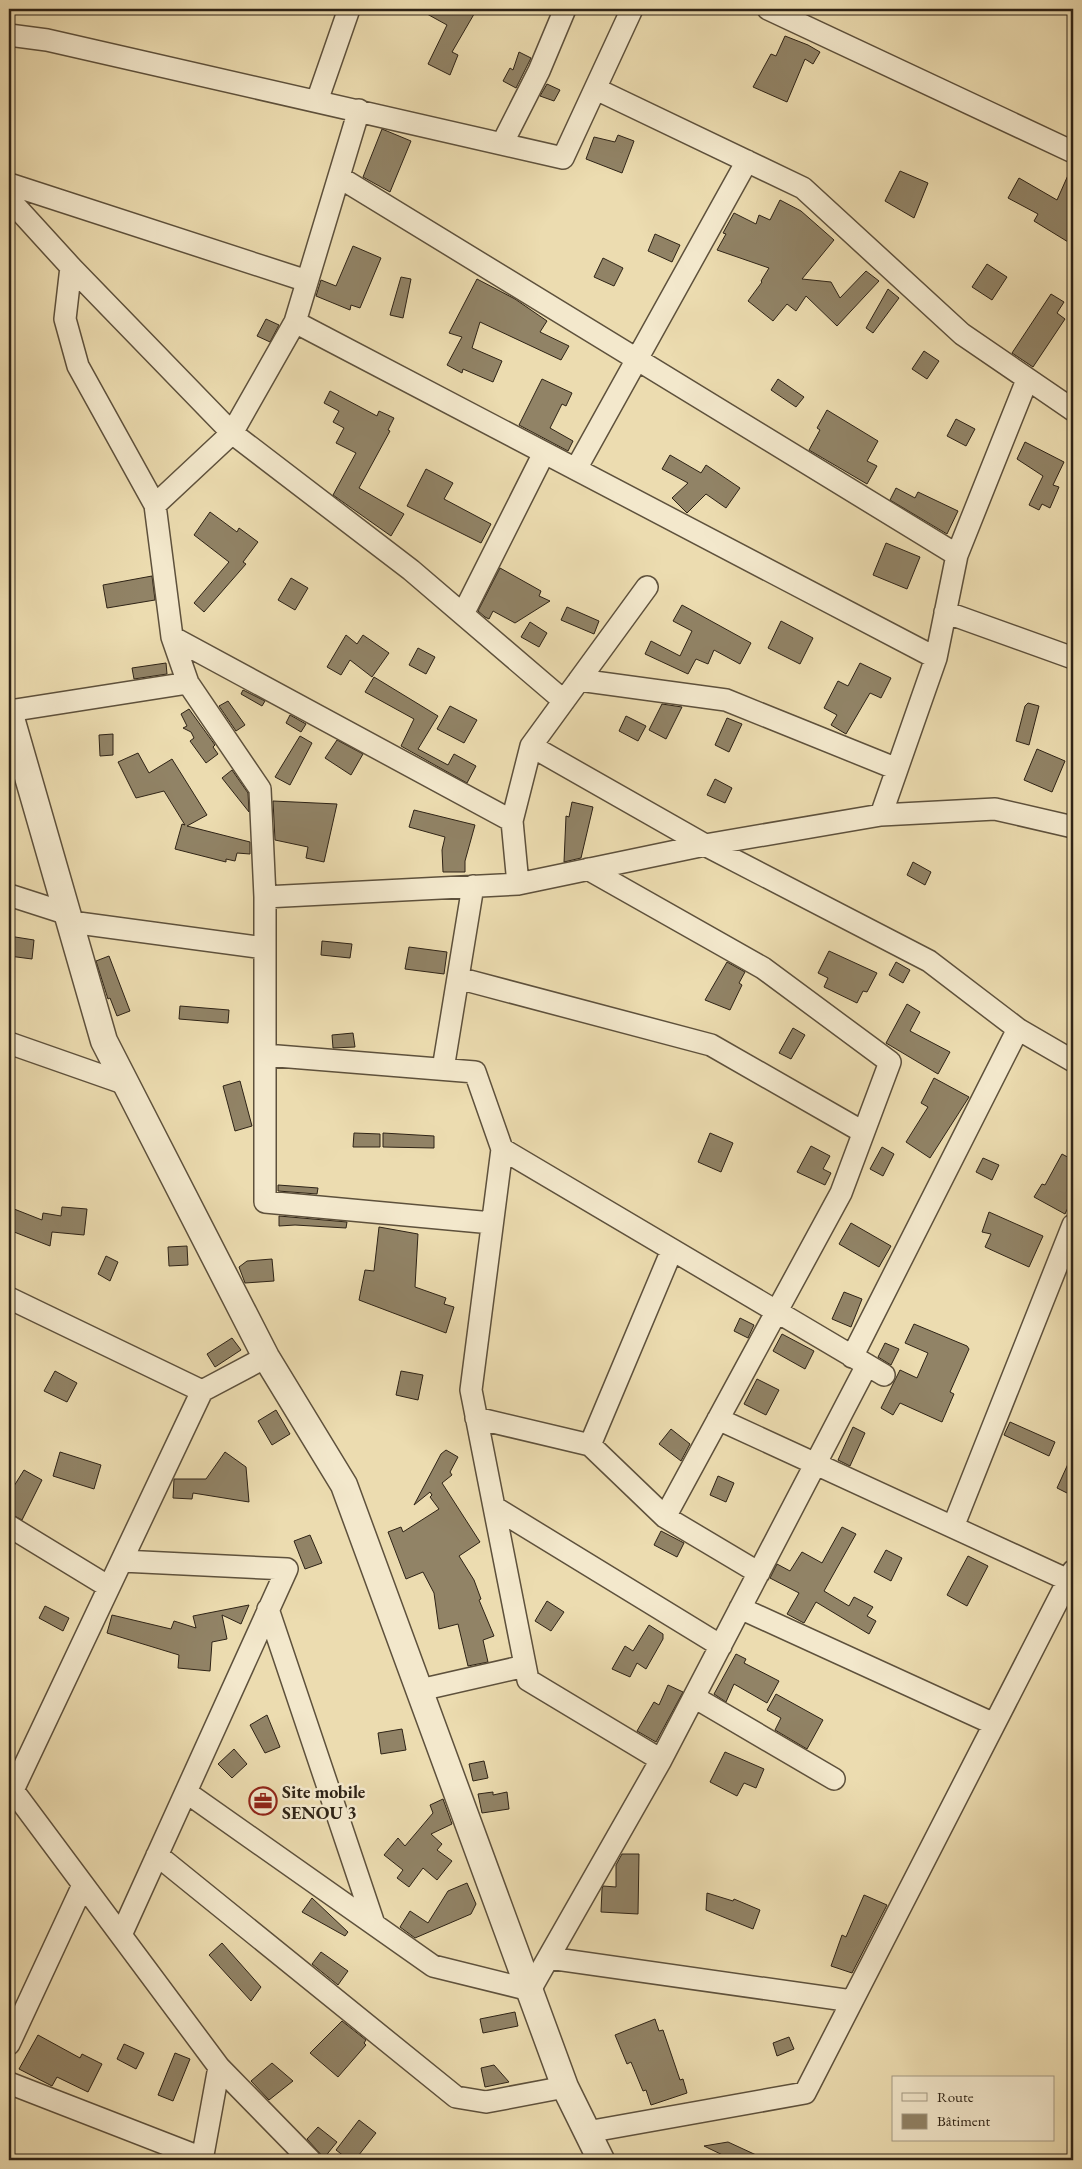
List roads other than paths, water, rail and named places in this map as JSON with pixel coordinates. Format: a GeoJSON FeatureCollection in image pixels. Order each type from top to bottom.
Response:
{"type":"FeatureCollection","features":[{"type":"Feature","properties":{"kind":"street"},"geometry":{"type":"LineString","coordinates":[[317,101],[349,9]]}},
{"type":"Feature","properties":{"kind":"street"},"geometry":{"type":"LineString","coordinates":[[502,144],[540,71],[565,9]]}},
{"type":"Feature","properties":{"kind":"street"},"geometry":{"type":"LineString","coordinates":[[9,35],[46,40],[563,158],[632,9]]}},
{"type":"Feature","properties":{"kind":"street"},"geometry":{"type":"LineString","coordinates":[[768,9],[1073,152]]}},
{"type":"Feature","properties":{"kind":"street"},"geometry":{"type":"LineString","coordinates":[[596,89],[803,188],[962,334],[1073,410]]}},
{"type":"Feature","properties":{"kind":"street"},"geometry":{"type":"LineString","coordinates":[[155,504],[232,433],[295,322],[359,110]]}},
{"type":"Feature","properties":{"kind":"street"},"geometry":{"type":"LineString","coordinates":[[576,469],[747,161]]}},
{"type":"Feature","properties":{"kind":"street"},"geometry":{"type":"LineString","coordinates":[[339,177],[957,555]]}},
{"type":"Feature","properties":{"kind":"street"},"geometry":{"type":"LineString","coordinates":[[9,184],[307,281]]}},
{"type":"Feature","properties":{"kind":"street"},"geometry":{"type":"LineString","coordinates":[[9,199],[71,267],[232,433],[411,570],[564,701]]}},
{"type":"Feature","properties":{"kind":"street"},"geometry":{"type":"LineString","coordinates":[[71,267],[64,319],[78,366],[155,504],[172,637],[188,683],[260,789],[265,897],[265,1202],[492,1223]]}},
{"type":"Feature","properties":{"kind":"street"},"geometry":{"type":"LineString","coordinates":[[295,322],[936,658]]}},
{"type":"Feature","properties":{"kind":"street"},"geometry":{"type":"LineString","coordinates":[[881,815],[936,658],[957,555],[1027,380]]}},
{"type":"Feature","properties":{"kind":"street"},"geometry":{"type":"LineString","coordinates":[[463,614],[544,452]]}},
{"type":"Feature","properties":{"kind":"street"},"geometry":{"type":"LineString","coordinates":[[518,884],[512,821],[531,746],[647,587]]}},
{"type":"Feature","properties":{"kind":"street"},"geometry":{"type":"LineString","coordinates":[[945,612],[1073,658]]}},
{"type":"Feature","properties":{"kind":"street"},"geometry":{"type":"LineString","coordinates":[[172,637],[512,821]]}},
{"type":"Feature","properties":{"kind":"street"},"geometry":{"type":"LineString","coordinates":[[580,680],[726,700],[897,769]]}},
{"type":"Feature","properties":{"kind":"street"},"geometry":{"type":"LineString","coordinates":[[188,683],[9,711],[104,1041],[266,1357],[344,1485],[565,2087],[601,2160]]}},
{"type":"Feature","properties":{"kind":"street"},"geometry":{"type":"LineString","coordinates":[[531,746],[705,845],[929,961],[1018,1029],[1073,1061]]}},
{"type":"Feature","properties":{"kind":"street"},"geometry":{"type":"LineString","coordinates":[[265,897],[518,884],[705,845],[881,815],[994,809],[1073,826]]}},
{"type":"Feature","properties":{"kind":"street"},"geometry":{"type":"LineString","coordinates":[[588,869],[763,968],[890,1062],[841,1194],[665,1517]]}},
{"type":"Feature","properties":{"kind":"street"},"geometry":{"type":"LineString","coordinates":[[443,1069],[473,886]]}},
{"type":"Feature","properties":{"kind":"street"},"geometry":{"type":"LineString","coordinates":[[9,895],[70,918],[264,948]]}},
{"type":"Feature","properties":{"kind":"street"},"geometry":{"type":"LineString","coordinates":[[458,978],[711,1045],[863,1132]]}},
{"type":"Feature","properties":{"kind":"street"},"geometry":{"type":"LineString","coordinates":[[530,1990],[661,1760],[868,1366],[1018,1029]]}},
{"type":"Feature","properties":{"kind":"street"},"geometry":{"type":"LineString","coordinates":[[9,1043],[126,1084]]}},
{"type":"Feature","properties":{"kind":"street"},"geometry":{"type":"LineString","coordinates":[[265,1055],[475,1072],[502,1149],[471,1390],[528,1680],[661,1760]]}},
{"type":"Feature","properties":{"kind":"street"},"geometry":{"type":"LineString","coordinates":[[502,1149],[868,1366]]}},
{"type":"Feature","properties":{"kind":"street"},"geometry":{"type":"LineString","coordinates":[[954,1527],[1073,1225]]}},
{"type":"Feature","properties":{"kind":"street"},"geometry":{"type":"LineString","coordinates":[[590,1445],[672,1250]]}},
{"type":"Feature","properties":{"kind":"street"},"geometry":{"type":"LineString","coordinates":[[9,1298],[202,1391]]}},
{"type":"Feature","properties":{"kind":"street"},"geometry":{"type":"LineString","coordinates":[[266,1357],[202,1391],[122,1561],[11,1788],[220,2067],[310,2160]]}},
{"type":"Feature","properties":{"kind":"street"},"geometry":{"type":"LineString","coordinates":[[476,1418],[590,1445],[665,1517],[759,1573]]}},
{"type":"Feature","properties":{"kind":"street"},"geometry":{"type":"LineString","coordinates":[[587,2132],[805,2094],[1071,1575],[954,1527],[718,1419]]}},
{"type":"Feature","properties":{"kind":"street"},"geometry":{"type":"LineString","coordinates":[[494,1507],[721,1646]]}},
{"type":"Feature","properties":{"kind":"street"},"geometry":{"type":"LineString","coordinates":[[9,1526],[109,1587]]}},
{"type":"Feature","properties":{"kind":"street"},"geometry":{"type":"LineString","coordinates":[[121,1934],[287,1569],[122,1561]]}},
{"type":"Feature","properties":{"kind":"street"},"geometry":{"type":"LineString","coordinates":[[740,1608],[994,1724]]}},
{"type":"Feature","properties":{"kind":"street"},"geometry":{"type":"LineString","coordinates":[[268,1609],[374,1924]]}},
{"type":"Feature","properties":{"kind":"street"},"geometry":{"type":"LineString","coordinates":[[420,1690],[525,1666]]}},
{"type":"Feature","properties":{"kind":"street"},"geometry":{"type":"LineString","coordinates":[[694,1697],[834,1779]]}},
{"type":"Feature","properties":{"kind":"street"},"geometry":{"type":"LineString","coordinates":[[186,1792],[433,1966],[530,1990]]}},
{"type":"Feature","properties":{"kind":"street"},"geometry":{"type":"LineString","coordinates":[[157,1855],[456,2097],[486,2102],[565,2087]]}},
{"type":"Feature","properties":{"kind":"street"},"geometry":{"type":"LineString","coordinates":[[9,2044],[84,1885]]}},
{"type":"Feature","properties":{"kind":"street"},"geometry":{"type":"LineString","coordinates":[[548,1958],[852,2001]]}},
{"type":"Feature","properties":{"kind":"street"},"geometry":{"type":"LineString","coordinates":[[9,2083],[202,2159],[220,2067]]}},
{"type":"Feature","properties":{"kind":"place","name":"Site mobile SENOU 3"},"geometry":{"type":"Point","coordinates":[263,1801]}}]}
